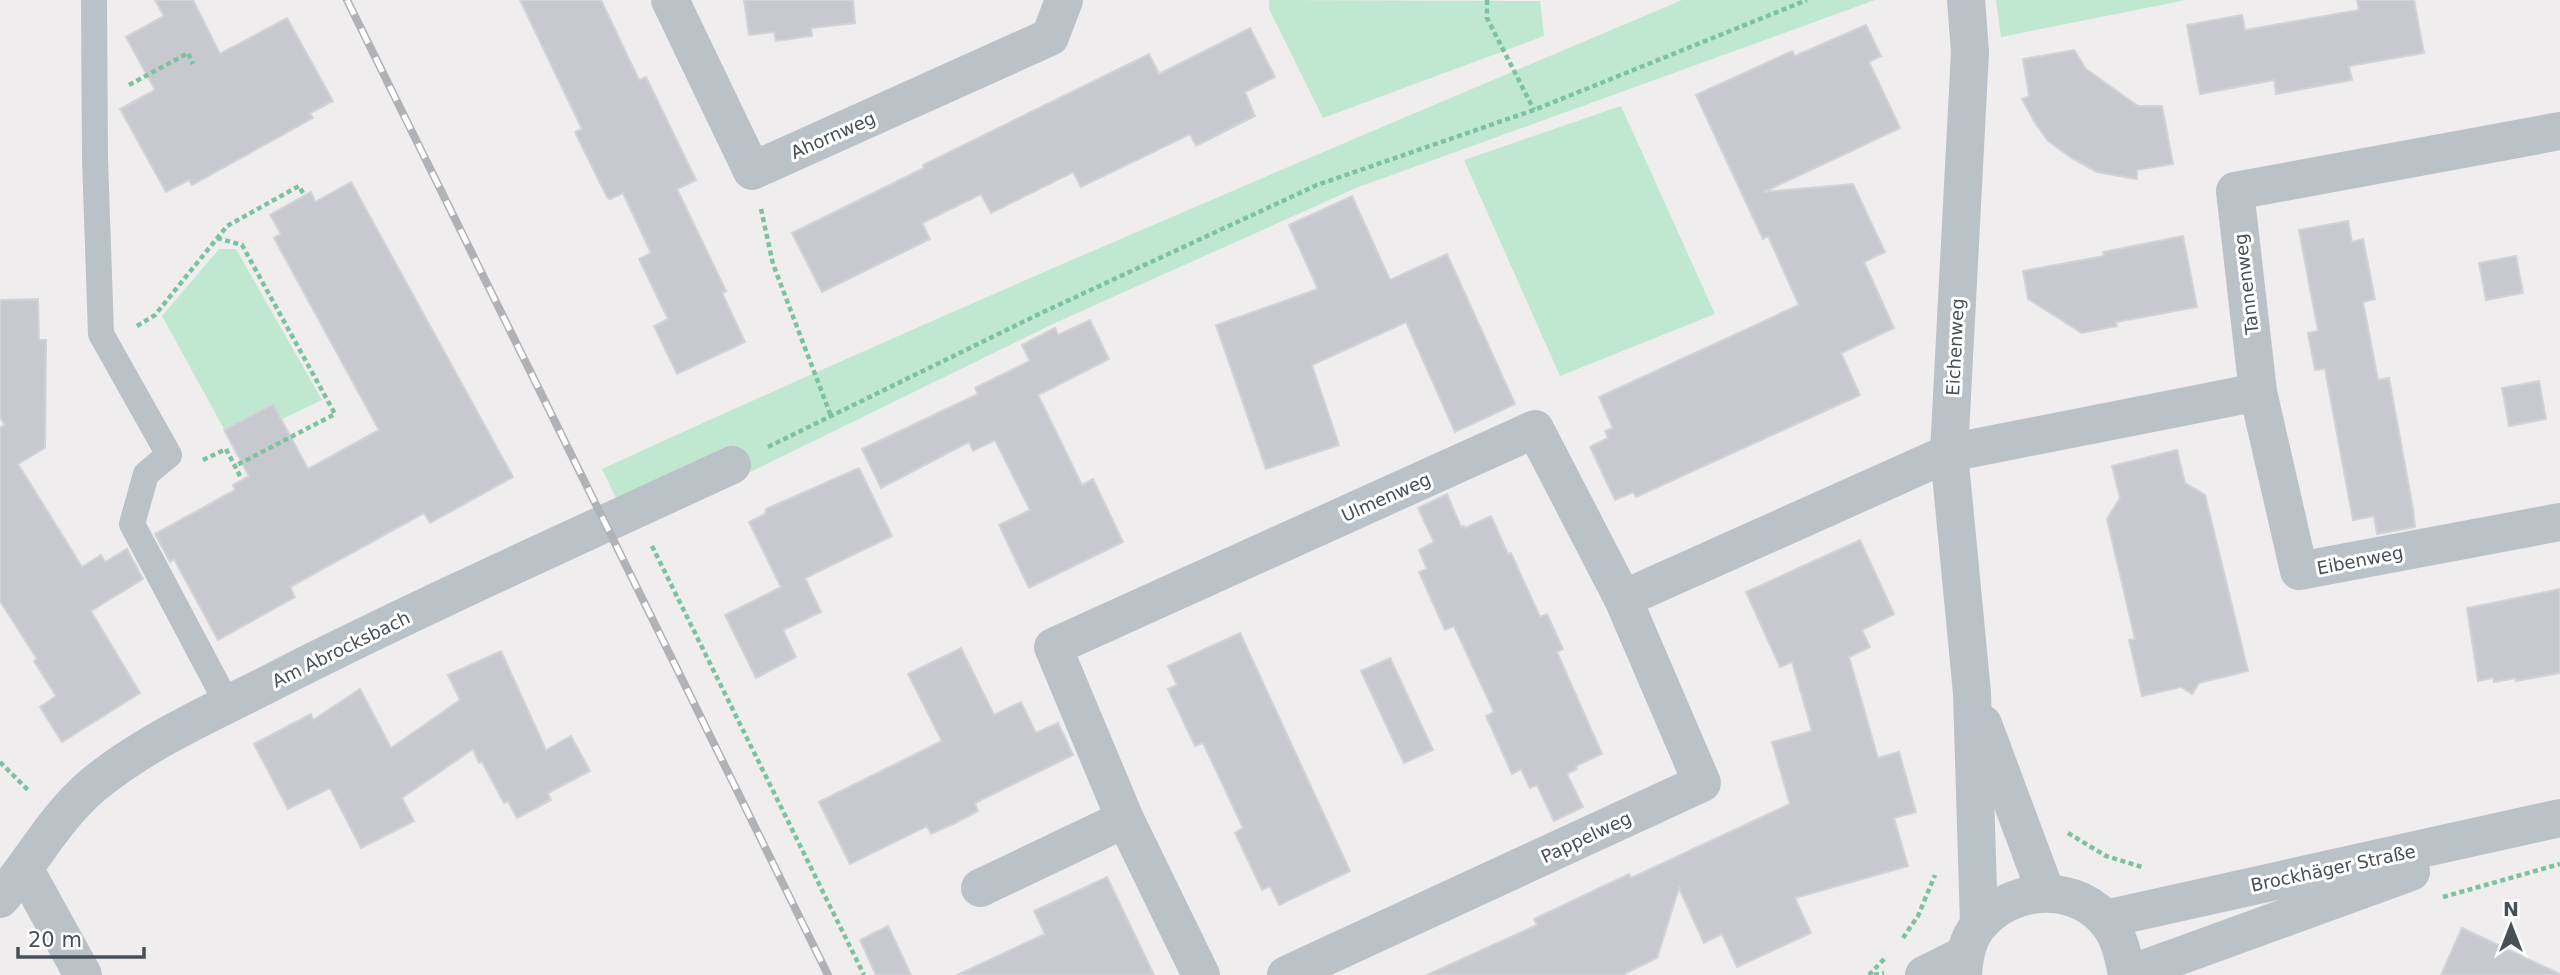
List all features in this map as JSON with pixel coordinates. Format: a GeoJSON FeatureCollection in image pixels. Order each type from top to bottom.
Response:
{"type":"FeatureCollection","features":[{"type":"Feature","properties":{"kind":"street"},"geometry":{"type":"LineString","coordinates":[[670,0],[752,171]]}},
{"type":"Feature","properties":{"kind":"street","name":"Ahornweg"},"geometry":{"type":"LineString","coordinates":[[752,171],[1050,37],[1065,0]]}},
{"type":"Feature","properties":{"kind":"street","name":"Eichenweg"},"geometry":{"type":"LineString","coordinates":[[1966,0],[1970,52],[1949,453],[1972,693],[1969,951]]}},
{"type":"Feature","properties":{"kind":"street","name":"Tannenweg"},"geometry":{"type":"LineString","coordinates":[[2258,392],[2235,191],[2560,131]]}},
{"type":"Feature","properties":{"kind":"street"},"geometry":{"type":"LineString","coordinates":[[1623,599],[1949,453],[2258,392]]}},
{"type":"Feature","properties":{"kind":"street","name":"Eibenweg"},"geometry":{"type":"LineString","coordinates":[[2258,392],[2299,571],[2560,522]]}},
{"type":"Feature","properties":{"kind":"street","name":"Ulmenweg"},"geometry":{"type":"LineString","coordinates":[[1125,819],[1053,648],[1535,429],[1623,599]]}},
{"type":"Feature","properties":{"kind":"street","name":"Am Abrocksbach"},"geometry":{"type":"LineString","coordinates":[[0,900],[25,870],[58,819],[93,785],[158,741],[340,648],[732,465]]}},
{"type":"Feature","properties":{"kind":"street","name":"Pappelweg"},"geometry":{"type":"LineString","coordinates":[[1286,975],[1702,783],[1623,599]]}},
{"type":"Feature","properties":{"kind":"street","name":"Eichenweg"},"geometry":{"type":"LineString","coordinates":[[1972,693],[2046,892]]}},
{"type":"Feature","properties":{"kind":"street","name":"Brockhäger Straße"},"geometry":{"type":"LineString","coordinates":[[2105,919],[2560,818]]}},
{"type":"Feature","properties":{"kind":"street"},"geometry":{"type":"LineString","coordinates":[[980,888],[1125,819],[1202,975]]}},
{"type":"Feature","properties":{"kind":"street","name":"Brockhäger Straße"},"geometry":{"type":"LineString","coordinates":[[2127,975],[2413,872],[2560,823]]}},
{"type":"Feature","properties":{"kind":"street"},"geometry":{"type":"LineString","coordinates":[[25,870],[83,975]]}},
{"type":"Feature","properties":{"kind":"street"},"geometry":{"type":"LineString","coordinates":[[1924,975],[1969,951],[2010,900],[2046,892],[2075,898],[2092,907],[2105,919],[2122,947],[2127,975]]}},
{"type":"Feature","properties":{"kind":"lane"},"geometry":{"type":"LineString","coordinates":[[94,0],[101,334],[169,455],[146,474],[132,524],[228,705]]}},
{"type":"Feature","properties":{"kind":"path"},"geometry":{"type":"LineString","coordinates":[[1487,0],[1487,18],[1534,110]]}},
{"type":"Feature","properties":{"kind":"path"},"geometry":{"type":"LineString","coordinates":[[732,465],[1039,314],[1317,185],[1534,110],[1807,0]]}},
{"type":"Feature","properties":{"kind":"path"},"geometry":{"type":"LineString","coordinates":[[95,94],[114,93],[188,53],[193,64]]}},
{"type":"Feature","properties":{"kind":"path"},"geometry":{"type":"LineString","coordinates":[[752,171],[774,264],[831,416]]}},
{"type":"Feature","properties":{"kind":"path"},"geometry":{"type":"LineString","coordinates":[[107,345],[155,315],[227,226],[299,186],[304,195]]}},
{"type":"Feature","properties":{"kind":"path"},"geometry":{"type":"LineString","coordinates":[[217,237],[242,244],[335,414],[235,466]]}},
{"type":"Feature","properties":{"kind":"path"},"geometry":{"type":"LineString","coordinates":[[169,455],[183,469],[226,449],[241,478]]}},
{"type":"Feature","properties":{"kind":"path"},"geometry":{"type":"LineString","coordinates":[[636,509],[864,975]]}},
{"type":"Feature","properties":{"kind":"path"},"geometry":{"type":"LineString","coordinates":[[1901,940],[1918,916],[1936,872]]}},
{"type":"Feature","properties":{"kind":"path"},"geometry":{"type":"LineString","coordinates":[[1869,975],[1893,950]]}},
{"type":"Feature","properties":{"kind":"green space"},"geometry":{"type":"Polygon","coordinates":[[[1269,0],[1540,1],[1544,36],[1323,118],[1269,9],[1269,0]]]}},
{"type":"Feature","properties":{"kind":"green space"},"geometry":{"type":"Polygon","coordinates":[[[1682,0],[1875,0],[1356,188],[1055,323],[738,478],[619,504],[602,469],[1005,289],[1682,0]]]}},
{"type":"Feature","properties":{"kind":"green space"},"geometry":{"type":"Polygon","coordinates":[[[1996,0],[2186,0],[2001,37],[1996,0]]]}},
{"type":"Feature","properties":{"kind":"green space"},"geometry":{"type":"Polygon","coordinates":[[[1621,106],[1715,314],[1560,376],[1464,160],[1621,106]]]}},
{"type":"Feature","properties":{"kind":"green space"},"geometry":{"type":"Polygon","coordinates":[[[219,249],[236,249],[322,400],[282,419],[273,403],[224,429],[162,316],[219,249]]]}},
{"type":"Feature","properties":{"kind":"building"},"geometry":{"type":"Polygon","coordinates":[[[155,0],[193,0],[220,54],[287,18],[333,101],[310,113],[313,118],[192,185],[189,180],[166,192],[120,109],[155,90],[126,37],[164,16],[155,0]]]}},
{"type":"Feature","properties":{"kind":"building"},"geometry":{"type":"Polygon","coordinates":[[[520,0],[601,0],[639,80],[646,77],[696,180],[677,189],[726,291],[722,293],[745,342],[677,374],[654,326],[668,319],[639,259],[651,253],[623,193],[610,199],[607,197],[575,132],[582,129],[520,0]]]}},
{"type":"Feature","properties":{"kind":"building"},"geometry":{"type":"Polygon","coordinates":[[[744,0],[853,0],[855,23],[811,28],[812,36],[776,41],[774,32],[749,35],[744,0]]]}},
{"type":"Feature","properties":{"kind":"building"},"geometry":{"type":"Polygon","coordinates":[[[2357,0],[2414,0],[2424,53],[2349,66],[2352,80],[2276,94],[2274,80],[2200,94],[2187,25],[2242,15],[2245,30],[2359,10],[2357,0]]]}},
{"type":"Feature","properties":{"kind":"building"},"geometry":{"type":"Polygon","coordinates":[[[1866,25],[1881,56],[1869,62],[1900,128],[1764,192],[1853,184],[1885,252],[1864,262],[1894,328],[1841,353],[1860,395],[1636,497],[1633,492],[1615,500],[1590,447],[1608,438],[1605,431],[1613,428],[1599,397],[1799,305],[1768,236],[1763,239],[1696,95],[1792,51],[1795,56],[1866,25]]]}},
{"type":"Feature","properties":{"kind":"building"},"geometry":{"type":"Polygon","coordinates":[[[1250,28],[1275,77],[1245,92],[1255,116],[1196,146],[1190,134],[1081,187],[1073,172],[991,213],[981,194],[922,223],[930,239],[822,292],[792,233],[1149,54],[1159,74],[1250,28]]]}},
{"type":"Feature","properties":{"kind":"building"},"geometry":{"type":"Polygon","coordinates":[[[2074,50],[2086,69],[2138,106],[2162,106],[2173,164],[2137,170],[2137,179],[2097,172],[2048,141],[2022,99],[2029,96],[2023,59],[2074,50]]]}},
{"type":"Feature","properties":{"kind":"building"},"geometry":{"type":"Polygon","coordinates":[[[351,182],[513,477],[430,523],[424,513],[290,587],[295,597],[218,640],[174,559],[170,562],[155,534],[235,490],[233,485],[249,476],[224,430],[273,404],[308,469],[379,430],[274,238],[281,234],[270,215],[311,192],[315,202],[351,182]]]}},
{"type":"Feature","properties":{"kind":"building"},"geometry":{"type":"Polygon","coordinates":[[[1352,196],[1390,280],[1447,254],[1515,404],[1455,432],[1406,322],[1312,365],[1339,445],[1266,469],[1216,325],[1318,289],[1289,225],[1352,196]]]}},
{"type":"Feature","properties":{"kind":"building"},"geometry":{"type":"Polygon","coordinates":[[[2348,221],[2352,242],[2363,239],[2375,299],[2363,302],[2378,380],[2389,378],[2415,527],[2377,534],[2374,516],[2353,520],[2325,369],[2315,370],[2308,333],[2318,331],[2299,230],[2348,221]]]}},
{"type":"Feature","properties":{"kind":"building"},"geometry":{"type":"Polygon","coordinates":[[[2183,236],[2197,307],[2116,322],[2117,326],[2082,333],[2028,299],[2023,271],[2104,256],[2103,252],[2183,236]]]}},
{"type":"Feature","properties":{"kind":"building"},"geometry":{"type":"Polygon","coordinates":[[[2516,256],[2523,293],[2486,300],[2479,263],[2516,256]]]}},
{"type":"Feature","properties":{"kind":"building"},"geometry":{"type":"Polygon","coordinates":[[[38,299],[39,340],[46,340],[45,448],[18,464],[82,567],[101,555],[105,562],[127,549],[143,579],[91,611],[140,693],[62,742],[40,707],[56,696],[34,661],[37,659],[0,601],[0,428],[5,425],[0,417],[0,300],[38,299]]]}},
{"type":"Feature","properties":{"kind":"building"},"geometry":{"type":"Polygon","coordinates":[[[1090,320],[1109,359],[1038,395],[1082,485],[1093,479],[1123,542],[1029,588],[999,525],[1030,510],[995,440],[973,451],[969,442],[881,488],[862,449],[978,394],[975,388],[1030,361],[1022,345],[1055,328],[1058,335],[1090,320]]]}},
{"type":"Feature","properties":{"kind":"building"},"geometry":{"type":"Polygon","coordinates":[[[2539,381],[2546,419],[2509,426],[2502,388],[2539,381]]]}},
{"type":"Feature","properties":{"kind":"building"},"geometry":{"type":"Polygon","coordinates":[[[2177,450],[2185,483],[2205,495],[2248,671],[2199,683],[2192,694],[2181,687],[2142,696],[2129,640],[2135,639],[2107,519],[2120,498],[2112,466],[2177,450]]]}},
{"type":"Feature","properties":{"kind":"building"},"geometry":{"type":"Polygon","coordinates":[[[859,468],[892,536],[805,578],[821,612],[783,630],[796,657],[756,678],[725,615],[781,587],[749,522],[765,514],[766,509],[859,468]]]}},
{"type":"Feature","properties":{"kind":"building"},"geometry":{"type":"Polygon","coordinates":[[[1447,494],[1461,527],[1465,528],[1491,516],[1540,617],[1547,614],[1563,649],[1557,652],[1602,754],[1576,766],[1577,769],[1567,774],[1583,807],[1554,821],[1537,785],[1530,788],[1521,769],[1512,774],[1486,716],[1494,712],[1454,626],[1445,630],[1419,572],[1427,569],[1419,550],[1434,542],[1418,508],[1447,494]]]}},
{"type":"Feature","properties":{"kind":"building"},"geometry":{"type":"Polygon","coordinates":[[[1860,540],[1894,614],[1862,630],[1870,647],[1849,657],[1878,758],[1899,752],[1916,812],[1894,818],[1908,866],[1795,898],[1811,933],[1737,967],[1722,934],[1704,943],[1679,888],[1657,958],[1622,975],[1427,975],[1537,925],[1534,919],[1629,874],[1631,878],[1790,804],[1772,742],[1812,731],[1792,662],[1780,667],[1746,592],[1860,540]]]}},
{"type":"Feature","properties":{"kind":"building"},"geometry":{"type":"Polygon","coordinates":[[[2560,589],[2560,673],[2516,681],[2515,678],[2494,682],[2493,678],[2478,681],[2467,608],[2560,589]]]}},
{"type":"Feature","properties":{"kind":"building"},"geometry":{"type":"Polygon","coordinates":[[[1240,633],[1350,871],[1279,905],[1270,886],[1262,890],[1235,833],[1243,828],[1222,783],[1203,743],[1195,746],[1168,689],[1177,685],[1168,666],[1240,633]]]}},
{"type":"Feature","properties":{"kind":"building"},"geometry":{"type":"Polygon","coordinates":[[[961,648],[994,715],[1021,702],[1036,733],[1058,723],[1073,755],[975,803],[978,811],[955,823],[931,834],[927,826],[850,864],[819,802],[942,741],[908,674],[961,648]]]}},
{"type":"Feature","properties":{"kind":"building"},"geometry":{"type":"Polygon","coordinates":[[[501,651],[546,750],[571,736],[590,771],[548,793],[551,800],[517,818],[508,801],[504,803],[473,749],[402,798],[414,821],[361,848],[330,788],[288,809],[254,744],[311,714],[313,720],[360,689],[391,748],[460,700],[448,675],[501,651]]]}},
{"type":"Feature","properties":{"kind":"building"},"geometry":{"type":"Polygon","coordinates":[[[1390,658],[1433,750],[1404,763],[1361,671],[1390,658]]]}},
{"type":"Feature","properties":{"kind":"building"},"geometry":{"type":"Polygon","coordinates":[[[1107,877],[1154,975],[957,975],[1045,934],[1034,911],[1107,877]]]}},
{"type":"Feature","properties":{"kind":"building"},"geometry":{"type":"Polygon","coordinates":[[[888,926],[911,975],[876,975],[860,940],[888,926]]]}},
{"type":"Feature","properties":{"kind":"building"},"geometry":{"type":"Polygon","coordinates":[[[2462,928],[2560,974],[2560,975],[2441,975],[2462,928]]]}},
{"type":"Feature","properties":{"kind":"railway"},"geometry":{"type":"LineString","coordinates":[[347,0],[828,975]]}}]}
